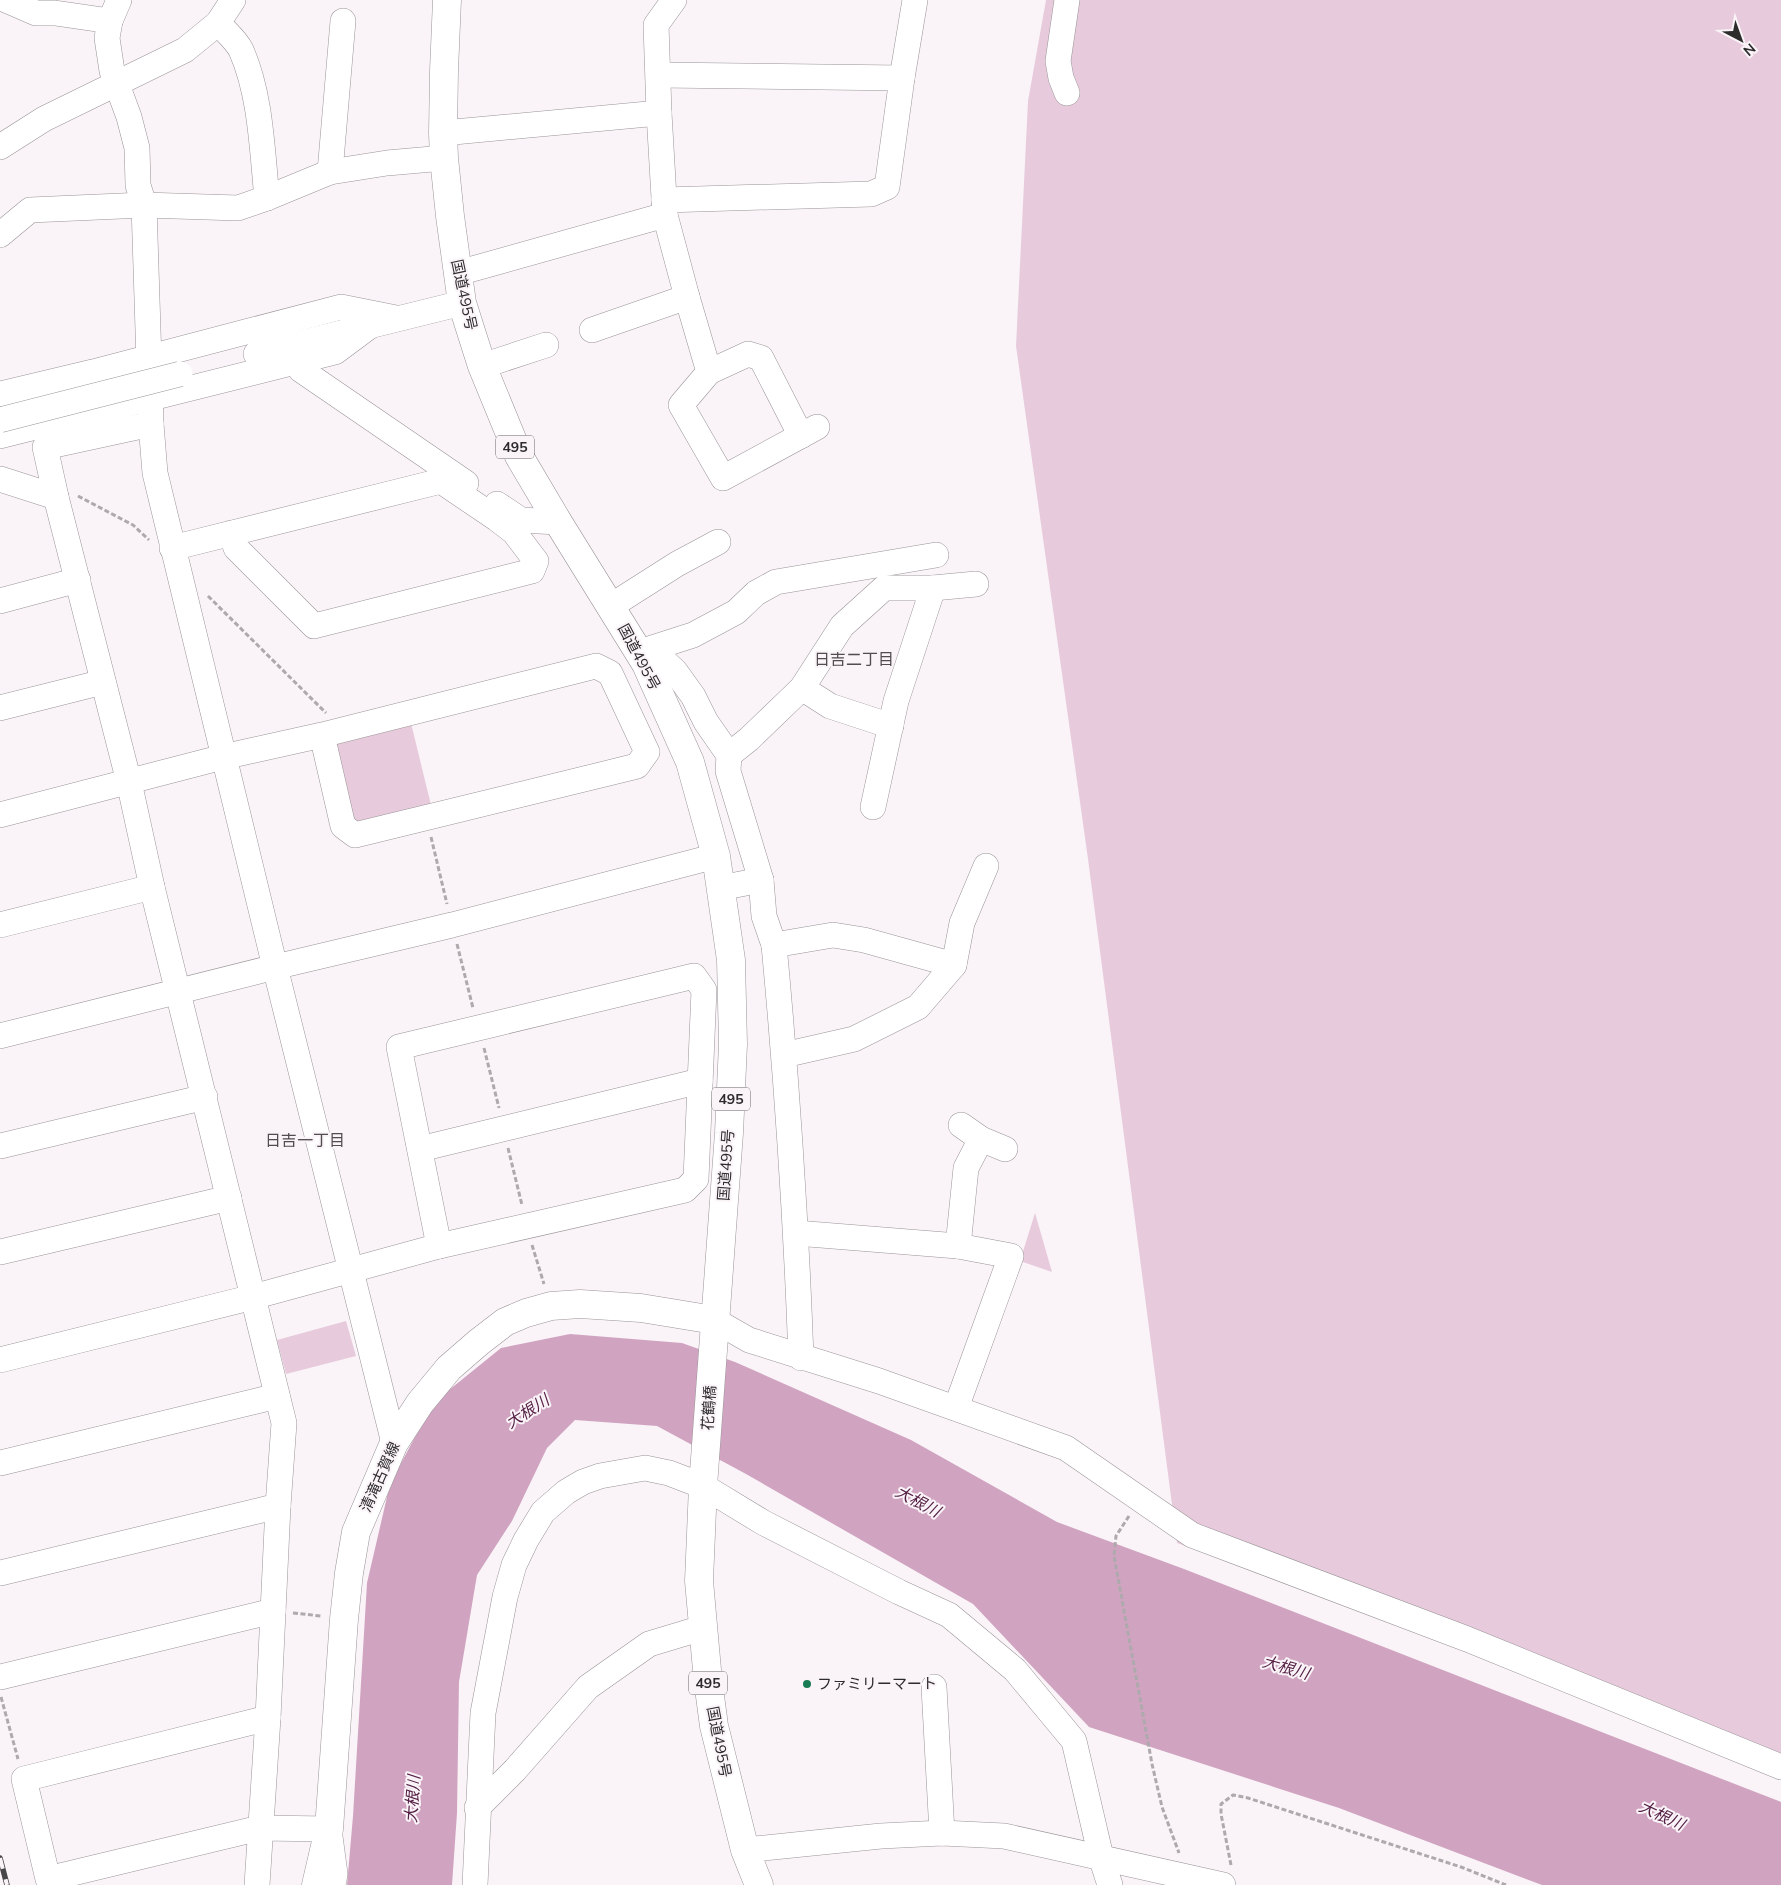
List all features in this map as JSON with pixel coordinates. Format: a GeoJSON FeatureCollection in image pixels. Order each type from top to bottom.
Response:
{"type":"FeatureCollection","features":[{"type":"Feature","properties":{"kind":"main road","name":"国道495号"},"geometry":{"type":"LineString","coordinates":[[447,0],[444,146],[450,216],[462,303],[482,366],[519,456],[643,658],[690,762],[716,856],[731,960],[733,1044],[729,1133],[714,1331]]}},
{"type":"Feature","properties":{"kind":"main road","name":"清滝古賀線"},"geometry":{"type":"LineString","coordinates":[[316,1885],[329,1829],[344,1619],[356,1532],[394,1443],[420,1404],[443,1375],[479,1342],[505,1322],[526,1313],[551,1306],[580,1304],[641,1308],[714,1331]]}},
{"type":"Feature","properties":{"kind":"main road","name":"花鶴橋"},"geometry":{"type":"LineString","coordinates":[[703,1480],[714,1331]]}},
{"type":"Feature","properties":{"kind":"main road","name":"国道495号"},"geometry":{"type":"LineString","coordinates":[[703,1480],[699,1581],[702,1628],[714,1726],[745,1850],[759,1885]]}},
{"type":"Feature","properties":{"kind":"street"},"geometry":{"type":"LineString","coordinates":[[6,0],[36,13],[57,7],[115,11],[107,38],[112,71],[129,117],[137,148],[138,185],[144,205],[151,424],[155,473],[223,757],[394,1443]]}},
{"type":"Feature","properties":{"kind":"street"},"geometry":{"type":"LineString","coordinates":[[0,147],[44,119],[184,50],[218,23],[233,0]]}},
{"type":"Feature","properties":{"kind":"street"},"geometry":{"type":"LineString","coordinates":[[674,0],[656,25],[665,208],[687,297],[709,372]]}},
{"type":"Feature","properties":{"kind":"street"},"geometry":{"type":"LineString","coordinates":[[458,273],[665,208],[871,194],[887,187],[915,0]]}},
{"type":"Feature","properties":{"kind":"street"},"geometry":{"type":"LineString","coordinates":[[1067,0],[1058,61],[1061,78],[1067,93]]}},
{"type":"Feature","properties":{"kind":"street"},"geometry":{"type":"LineString","coordinates":[[330,172],[343,20]]}},
{"type":"Feature","properties":{"kind":"street"},"geometry":{"type":"LineString","coordinates":[[218,23],[240,48],[248,70],[257,107],[267,198]]}},
{"type":"Feature","properties":{"kind":"street"},"geometry":{"type":"LineString","coordinates":[[659,75],[902,78]]}},
{"type":"Feature","properties":{"kind":"street"},"geometry":{"type":"LineString","coordinates":[[0,235],[30,210],[144,205],[238,208],[330,172],[387,163],[444,146],[659,113]]}},
{"type":"Feature","properties":{"kind":"street"},"geometry":{"type":"LineString","coordinates":[[592,330],[687,297]]}},
{"type":"Feature","properties":{"kind":"street"},"geometry":{"type":"LineString","coordinates":[[0,420],[462,303]]}},
{"type":"Feature","properties":{"kind":"street"},"geometry":{"type":"LineString","coordinates":[[0,394],[93,372],[340,307],[385,321]]}},
{"type":"Feature","properties":{"kind":"street"},"geometry":{"type":"LineString","coordinates":[[0,436],[336,352],[385,321]]}},
{"type":"Feature","properties":{"kind":"street"},"geometry":{"type":"LineString","coordinates":[[482,366],[546,345]]}},
{"type":"Feature","properties":{"kind":"street"},"geometry":{"type":"LineString","coordinates":[[748,354],[761,358],[809,431],[723,478],[682,405],[709,372],[748,354]]}},
{"type":"Feature","properties":{"kind":"street"},"geometry":{"type":"LineString","coordinates":[[296,362],[301,370],[521,520],[558,522]]}},
{"type":"Feature","properties":{"kind":"street"},"geometry":{"type":"LineString","coordinates":[[151,424],[46,447],[56,497],[129,782],[152,887],[284,1423],[257,1885]]}},
{"type":"Feature","properties":{"kind":"street"},"geometry":{"type":"LineString","coordinates":[[0,479],[56,497]]}},
{"type":"Feature","properties":{"kind":"street"},"geometry":{"type":"LineString","coordinates":[[174,556],[231,533],[441,481],[514,532],[536,561],[532,571],[314,626],[236,548],[231,533]]}},
{"type":"Feature","properties":{"kind":"street"},"geometry":{"type":"LineString","coordinates":[[611,606],[677,564],[718,542]]}},
{"type":"Feature","properties":{"kind":"street"},"geometry":{"type":"LineString","coordinates":[[643,658],[693,635],[736,612],[756,593],[776,582],[936,555]]}},
{"type":"Feature","properties":{"kind":"street"},"geometry":{"type":"LineString","coordinates":[[0,601],[78,580]]}},
{"type":"Feature","properties":{"kind":"street"},"geometry":{"type":"LineString","coordinates":[[729,755],[749,739],[802,688],[842,626],[884,588],[933,588],[976,584]]}},
{"type":"Feature","properties":{"kind":"street"},"geometry":{"type":"LineString","coordinates":[[873,807],[896,701],[933,588]]}},
{"type":"Feature","properties":{"kind":"street"},"geometry":{"type":"LineString","coordinates":[[643,658],[663,660],[675,671],[693,696],[706,722],[729,755],[728,771],[761,880],[764,916],[774,945],[784,1055],[796,1233],[801,1358]]}},
{"type":"Feature","properties":{"kind":"street"},"geometry":{"type":"LineString","coordinates":[[0,815],[223,757],[332,732],[596,666],[610,673],[647,752],[637,766],[355,836],[343,826],[332,732]]}},
{"type":"Feature","properties":{"kind":"street"},"geometry":{"type":"LineString","coordinates":[[0,708],[103,682]]}},
{"type":"Feature","properties":{"kind":"street"},"geometry":{"type":"LineString","coordinates":[[802,688],[830,706],[890,726]]}},
{"type":"Feature","properties":{"kind":"street"},"geometry":{"type":"LineString","coordinates":[[0,1036],[452,925],[716,856]]}},
{"type":"Feature","properties":{"kind":"street"},"geometry":{"type":"LineString","coordinates":[[784,1055],[854,1039],[918,1007],[954,965],[962,923],[986,866]]}},
{"type":"Feature","properties":{"kind":"street"},"geometry":{"type":"LineString","coordinates":[[720,888],[761,880]]}},
{"type":"Feature","properties":{"kind":"street"},"geometry":{"type":"LineString","coordinates":[[0,925],[152,887]]}},
{"type":"Feature","properties":{"kind":"street"},"geometry":{"type":"LineString","coordinates":[[774,945],[833,935],[864,940],[954,965]]}},
{"type":"Feature","properties":{"kind":"street"},"geometry":{"type":"LineString","coordinates":[[0,1360],[253,1297],[439,1246],[685,1190],[696,1179],[704,990],[694,976],[399,1047],[439,1246]]}},
{"type":"Feature","properties":{"kind":"street"},"geometry":{"type":"LineString","coordinates":[[420,1149],[700,1081]]}},
{"type":"Feature","properties":{"kind":"street"},"geometry":{"type":"LineString","coordinates":[[0,1146],[205,1098]]}},
{"type":"Feature","properties":{"kind":"street"},"geometry":{"type":"LineString","coordinates":[[961,1125],[981,1139],[1005,1149]]}},
{"type":"Feature","properties":{"kind":"street"},"geometry":{"type":"LineString","coordinates":[[958,1246],[966,1168],[981,1139]]}},
{"type":"Feature","properties":{"kind":"street"},"geometry":{"type":"LineString","coordinates":[[0,1252],[229,1198]]}},
{"type":"Feature","properties":{"kind":"street"},"geometry":{"type":"LineString","coordinates":[[796,1233],[958,1246],[1011,1256],[956,1408]]}},
{"type":"Feature","properties":{"kind":"street"},"geometry":{"type":"LineString","coordinates":[[714,1331],[879,1380],[1066,1448],[1192,1535],[1467,1639],[1781,1767]]}},
{"type":"Feature","properties":{"kind":"street"},"geometry":{"type":"LineString","coordinates":[[0,1464],[278,1396]]}},
{"type":"Feature","properties":{"kind":"street"},"geometry":{"type":"LineString","coordinates":[[475,1885],[477,1808],[483,1713],[505,1597],[514,1565],[543,1512],[566,1492],[583,1482],[626,1470],[645,1468],[703,1480],[764,1523],[949,1615],[1016,1670],[1074,1741],[1101,1857],[1110,1885]]}},
{"type":"Feature","properties":{"kind":"street"},"geometry":{"type":"LineString","coordinates":[[0,1572],[278,1506]]}},
{"type":"Feature","properties":{"kind":"street"},"geometry":{"type":"LineString","coordinates":[[0,1677],[273,1611]]}},
{"type":"Feature","properties":{"kind":"street"},"geometry":{"type":"LineString","coordinates":[[477,1808],[515,1770],[588,1687],[649,1644],[702,1628]]}},
{"type":"Feature","properties":{"kind":"street"},"geometry":{"type":"LineString","coordinates":[[934,1687],[942,1833]]}},
{"type":"Feature","properties":{"kind":"street"},"geometry":{"type":"LineString","coordinates":[[268,1718],[24,1779],[48,1879],[260,1828],[329,1829],[335,1874],[333,1885]]}},
{"type":"Feature","properties":{"kind":"street"},"geometry":{"type":"LineString","coordinates":[[745,1850],[881,1836],[942,1833],[1004,1836],[1188,1877],[1227,1876]]}},
{"type":"Feature","properties":{"kind":"path"},"geometry":{"type":"LineString","coordinates":[[56,497],[69,492],[133,525],[174,556]]}},
{"type":"Feature","properties":{"kind":"path"},"geometry":{"type":"LineString","coordinates":[[204,592],[332,732]]}},
{"type":"Feature","properties":{"kind":"path"},"geometry":{"type":"LineString","coordinates":[[426,817],[527,1226],[551,1306]]}},
{"type":"Feature","properties":{"kind":"path"},"geometry":{"type":"LineString","coordinates":[[1140,1499],[1116,1536],[1114,1556],[1152,1764],[1162,1807],[1188,1877]]}},
{"type":"Feature","properties":{"kind":"path"},"geometry":{"type":"LineString","coordinates":[[273,1611],[344,1619]]}},
{"type":"Feature","properties":{"kind":"path"},"geometry":{"type":"LineString","coordinates":[[0,1692],[24,1779]]}},
{"type":"Feature","properties":{"kind":"path"},"geometry":{"type":"LineString","coordinates":[[1227,1876],[1221,1804],[1233,1795],[1248,1798],[1461,1866],[1506,1885]]}},
{"type":"Feature","properties":{"kind":"shaded area"},"geometry":{"type":"Polygon","coordinates":[[[1046,0],[1781,0],[1781,1767],[1719,1737],[1177,1543],[1088,859],[1016,346],[1028,101],[1046,0]]]}},
{"type":"Feature","properties":{"kind":"shaded area"},"geometry":{"type":"Polygon","coordinates":[[[410,719],[431,805],[354,823],[333,738],[410,719]]]}},
{"type":"Feature","properties":{"kind":"shaded area"},"geometry":{"type":"Polygon","coordinates":[[[1035,1213],[1052,1272],[1020,1261],[1035,1213]]]}},
{"type":"Feature","properties":{"kind":"shaded area"},"geometry":{"type":"Polygon","coordinates":[[[346,1321],[356,1356],[286,1374],[277,1340],[346,1321]]]}},
{"type":"Feature","properties":{"kind":"water","name":"大根川"},"geometry":{"type":"Polygon","coordinates":[[[570,1334],[682,1343],[735,1362],[911,1440],[1057,1522],[1184,1569],[1781,1802],[1781,1885],[1542,1885],[1339,1808],[1089,1727],[973,1604],[746,1474],[657,1426],[575,1420],[547,1448],[512,1521],[477,1575],[459,1682],[457,1813],[452,1885],[347,1885],[367,1583],[390,1484],[433,1403],[501,1348],[570,1334]]]}},
{"type":"Feature","properties":{"kind":"railway"},"geometry":{"type":"LineString","coordinates":[[0,1858],[7,1885]]}},
{"type":"Feature","properties":{"kind":"place","name":"ファミリーマート"},"geometry":{"type":"Point","coordinates":[807,1684]}},
{"type":"Feature","properties":{"kind":"district","name":"日吉二丁目"},"geometry":{"type":"Point","coordinates":[854,659]}},
{"type":"Feature","properties":{"kind":"district","name":"日吉一丁目"},"geometry":{"type":"Point","coordinates":[305,1140]}}]}
